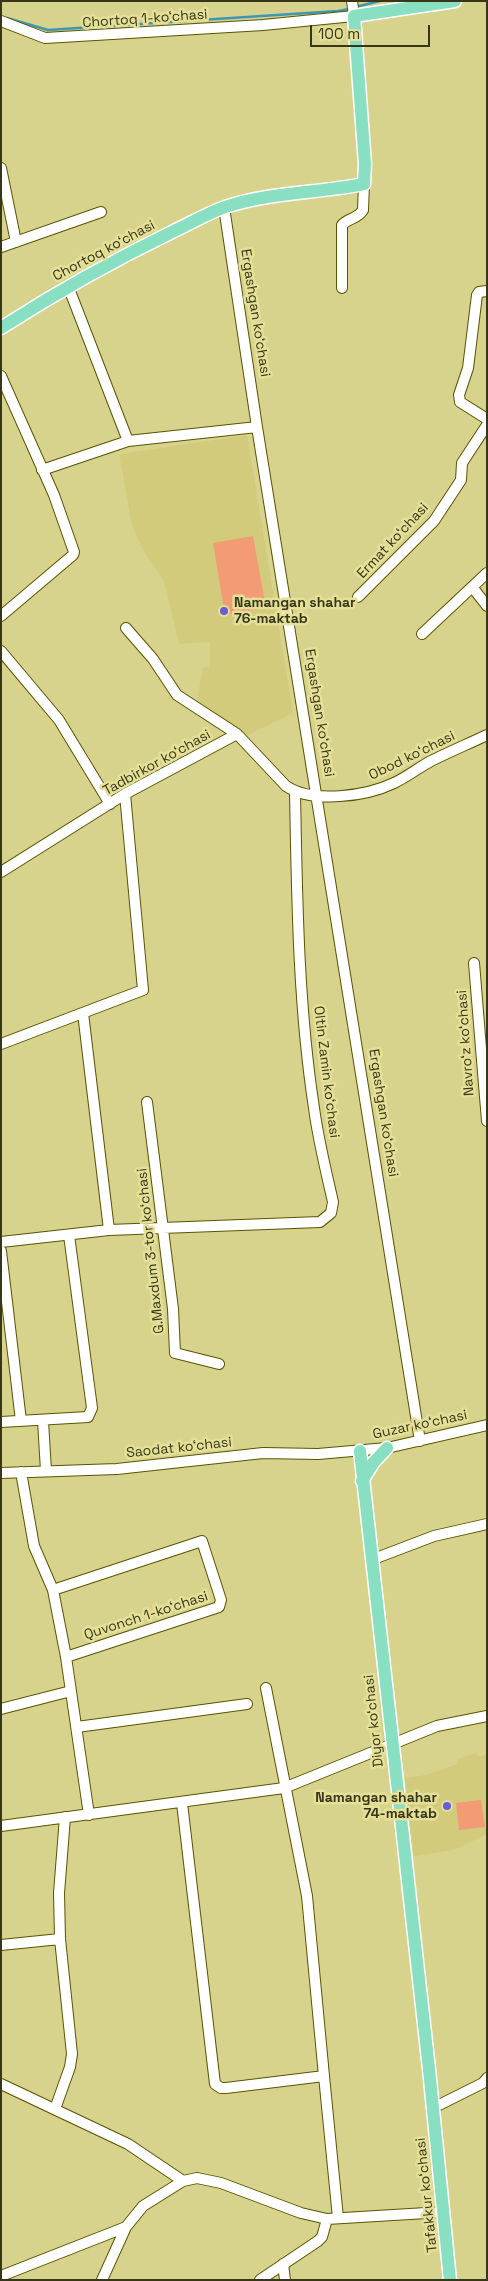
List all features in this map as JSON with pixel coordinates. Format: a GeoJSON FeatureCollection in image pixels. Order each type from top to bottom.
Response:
{"type":"FeatureCollection","features":[{"type":"Feature","properties":{"kind":"main road"},"geometry":{"type":"LineString","coordinates":[[224,207],[275,196],[332,190],[364,184],[365,164],[353,8],[455,1]]}},
{"type":"Feature","properties":{"kind":"main road","name":"Chortoq koʻchasi"},"geometry":{"type":"LineString","coordinates":[[1,328],[68,286],[224,207]]}},
{"type":"Feature","properties":{"kind":"main road"},"geometry":{"type":"LineString","coordinates":[[362,1481],[373,1463],[387,1448]]}},
{"type":"Feature","properties":{"kind":"main road","name":"Diyor koʻchasi"},"geometry":{"type":"LineString","coordinates":[[360,1451],[391,1744],[433,2108]]}},
{"type":"Feature","properties":{"kind":"main road","name":"Tafakkur koʻchasi"},"geometry":{"type":"LineString","coordinates":[[433,2108],[450,2280]]}},
{"type":"Feature","properties":{"kind":"street","name":"Chortoq 1-koʻchasi"},"geometry":{"type":"LineString","coordinates":[[1,21],[45,38],[254,25],[353,8]]}},
{"type":"Feature","properties":{"kind":"street"},"geometry":{"type":"LineString","coordinates":[[1,168],[16,242]]}},
{"type":"Feature","properties":{"kind":"street"},"geometry":{"type":"LineString","coordinates":[[342,288],[342,225],[354,219],[363,210],[364,184]]}},
{"type":"Feature","properties":{"kind":"street","name":"Ergashgan koʻchasi"},"geometry":{"type":"LineString","coordinates":[[224,207],[257,427],[420,1441]]}},
{"type":"Feature","properties":{"kind":"street"},"geometry":{"type":"LineString","coordinates":[[1,247],[100,212]]}},
{"type":"Feature","properties":{"kind":"street"},"geometry":{"type":"LineString","coordinates":[[68,286],[128,441]]}},
{"type":"Feature","properties":{"kind":"street"},"geometry":{"type":"LineString","coordinates":[[487,290],[476,295],[468,368],[459,395],[460,402],[487,419]]}},
{"type":"Feature","properties":{"kind":"street"},"geometry":{"type":"LineString","coordinates":[[1,376],[42,470],[74,552],[73,555],[1,616]]}},
{"type":"Feature","properties":{"kind":"street","name":"Ermat koʻchasi"},"geometry":{"type":"LineString","coordinates":[[358,598],[434,521],[461,480],[462,463],[487,425]]}},
{"type":"Feature","properties":{"kind":"street"},"geometry":{"type":"LineString","coordinates":[[42,470],[128,441],[257,427]]}},
{"type":"Feature","properties":{"kind":"street"},"geometry":{"type":"LineString","coordinates":[[422,634],[487,573]]}},
{"type":"Feature","properties":{"kind":"street"},"geometry":{"type":"LineString","coordinates":[[473,588],[487,606]]}},
{"type":"Feature","properties":{"kind":"street"},"geometry":{"type":"LineString","coordinates":[[126,628],[153,659],[177,695],[237,734],[286,786],[295,792],[317,795]]}},
{"type":"Feature","properties":{"kind":"street"},"geometry":{"type":"LineString","coordinates":[[1,651],[59,720],[110,804]]}},
{"type":"Feature","properties":{"kind":"street","name":"Tadbirkor koʻchasi"},"geometry":{"type":"LineString","coordinates":[[1,872],[125,794],[237,734]]}},
{"type":"Feature","properties":{"kind":"street","name":"Obod koʻchasi"},"geometry":{"type":"LineString","coordinates":[[317,795],[362,794],[376,790],[399,780],[428,762],[487,735]]}},
{"type":"Feature","properties":{"kind":"street","name":"Oltin Zamin koʻchasi"},"geometry":{"type":"LineString","coordinates":[[164,1227],[320,1222],[327,1218],[333,1208],[314,1108],[305,1029],[297,891],[295,792]]}},
{"type":"Feature","properties":{"kind":"street"},"geometry":{"type":"LineString","coordinates":[[1,1044],[143,990],[125,794]]}},
{"type":"Feature","properties":{"kind":"street","name":"Navroʻz koʻchasi"},"geometry":{"type":"LineString","coordinates":[[474,963],[487,1121]]}},
{"type":"Feature","properties":{"kind":"street"},"geometry":{"type":"LineString","coordinates":[[83,1013],[109,1230]]}},
{"type":"Feature","properties":{"kind":"street","name":"G.Maxdum 3-tor koʻchasi"},"geometry":{"type":"LineString","coordinates":[[147,1102],[164,1227],[175,1353],[219,1364]]}},
{"type":"Feature","properties":{"kind":"street"},"geometry":{"type":"LineString","coordinates":[[1,1242],[109,1230],[164,1227]]}},
{"type":"Feature","properties":{"kind":"street"},"geometry":{"type":"LineString","coordinates":[[1,1422],[88,1417],[92,1408],[69,1234]]}},
{"type":"Feature","properties":{"kind":"street"},"geometry":{"type":"LineString","coordinates":[[1,1251],[21,1422]]}},
{"type":"Feature","properties":{"kind":"street"},"geometry":{"type":"LineString","coordinates":[[43,1421],[46,1472]]}},
{"type":"Feature","properties":{"kind":"street","name":"Guzar koʻchasi"},"geometry":{"type":"LineString","coordinates":[[360,1451],[387,1448],[487,1425]]}},
{"type":"Feature","properties":{"kind":"street","name":"Saodat koʻchasi"},"geometry":{"type":"LineString","coordinates":[[1,1473],[117,1469],[263,1453],[318,1454],[360,1451]]}},
{"type":"Feature","properties":{"kind":"street"},"geometry":{"type":"LineString","coordinates":[[21,1472],[34,1546],[53,1590],[66,1657],[89,1815]]}},
{"type":"Feature","properties":{"kind":"street"},"geometry":{"type":"LineString","coordinates":[[371,1560],[434,1536],[487,1524]]}},
{"type":"Feature","properties":{"kind":"street","name":"Quvonch 1-koʻchasi"},"geometry":{"type":"LineString","coordinates":[[53,1590],[202,1541],[221,1600],[219,1607],[66,1657]]}},
{"type":"Feature","properties":{"kind":"street"},"geometry":{"type":"LineString","coordinates":[[260,2280],[305,2251],[322,2237],[333,2219],[324,2076],[307,1896],[296,1835],[284,1788],[266,1688]]}},
{"type":"Feature","properties":{"kind":"street"},"geometry":{"type":"LineString","coordinates":[[1,1708],[71,1692]]}},
{"type":"Feature","properties":{"kind":"street"},"geometry":{"type":"LineString","coordinates":[[77,1727],[246,1704]]}},
{"type":"Feature","properties":{"kind":"street"},"geometry":{"type":"LineString","coordinates":[[1,1826],[284,1788],[437,1726],[487,1716]]}},
{"type":"Feature","properties":{"kind":"street"},"geometry":{"type":"LineString","coordinates":[[182,1803],[215,2084],[221,2088],[226,2088],[324,2076]]}},
{"type":"Feature","properties":{"kind":"street"},"geometry":{"type":"LineString","coordinates":[[55,2109],[70,2067],[72,2054],[60,1939],[58,1893],[65,1817]]}},
{"type":"Feature","properties":{"kind":"street"},"geometry":{"type":"LineString","coordinates":[[1,1945],[60,1939]]}},
{"type":"Feature","properties":{"kind":"street"},"geometry":{"type":"LineString","coordinates":[[433,2108],[486,2082]]}},
{"type":"Feature","properties":{"kind":"street"},"geometry":{"type":"LineString","coordinates":[[1,2084],[128,2144],[183,2181]]}},
{"type":"Feature","properties":{"kind":"street"},"geometry":{"type":"LineString","coordinates":[[102,2280],[126,2227],[142,2206],[183,2181],[197,2178],[221,2183],[301,2214],[333,2219],[444,2212]]}},
{"type":"Feature","properties":{"kind":"street"},"geometry":{"type":"LineString","coordinates":[[1,2276],[126,2227]]}},
{"type":"Feature","properties":{"kind":"street"},"geometry":{"type":"LineString","coordinates":[[283,2264],[285,2280]]}},
{"type":"Feature","properties":{"kind":"shaded area","name":"Namangan shahar 76-maktab"},"geometry":{"type":"Polygon","coordinates":[[[247,435],[293,713],[246,736],[197,701],[203,667],[210,668],[210,642],[179,644],[164,581],[142,548],[132,525],[119,454],[247,435]]]}},
{"type":"Feature","properties":{"kind":"shaded area"},"geometry":{"type":"Polygon","coordinates":[[[253,536],[266,608],[225,615],[213,543],[253,536]]]}},
{"type":"Feature","properties":{"kind":"shaded area","name":"Namangan shahar 74-maktab"},"geometry":{"type":"Polygon","coordinates":[[[476,1753],[478,1757],[487,1754],[487,1834],[454,1850],[414,1856],[405,1778],[426,1775],[458,1764],[457,1759],[476,1753]]]}},
{"type":"Feature","properties":{"kind":"shaded area"},"geometry":{"type":"Polygon","coordinates":[[[481,1800],[485,1827],[459,1830],[456,1803],[481,1800]]]}},
{"type":"Feature","properties":{"kind":"waterway"},"geometry":{"type":"LineString","coordinates":[[355,7],[380,1]]}},
{"type":"Feature","properties":{"kind":"waterway"},"geometry":{"type":"LineString","coordinates":[[7,18],[48,30],[349,9]]}},
{"type":"Feature","properties":{"kind":"place","name":"Namangan shahar 76-maktab"},"geometry":{"type":"Point","coordinates":[224,611]}},
{"type":"Feature","properties":{"kind":"place","name":"Namangan shahar 74-maktab"},"geometry":{"type":"Point","coordinates":[447,1806]}}]}
